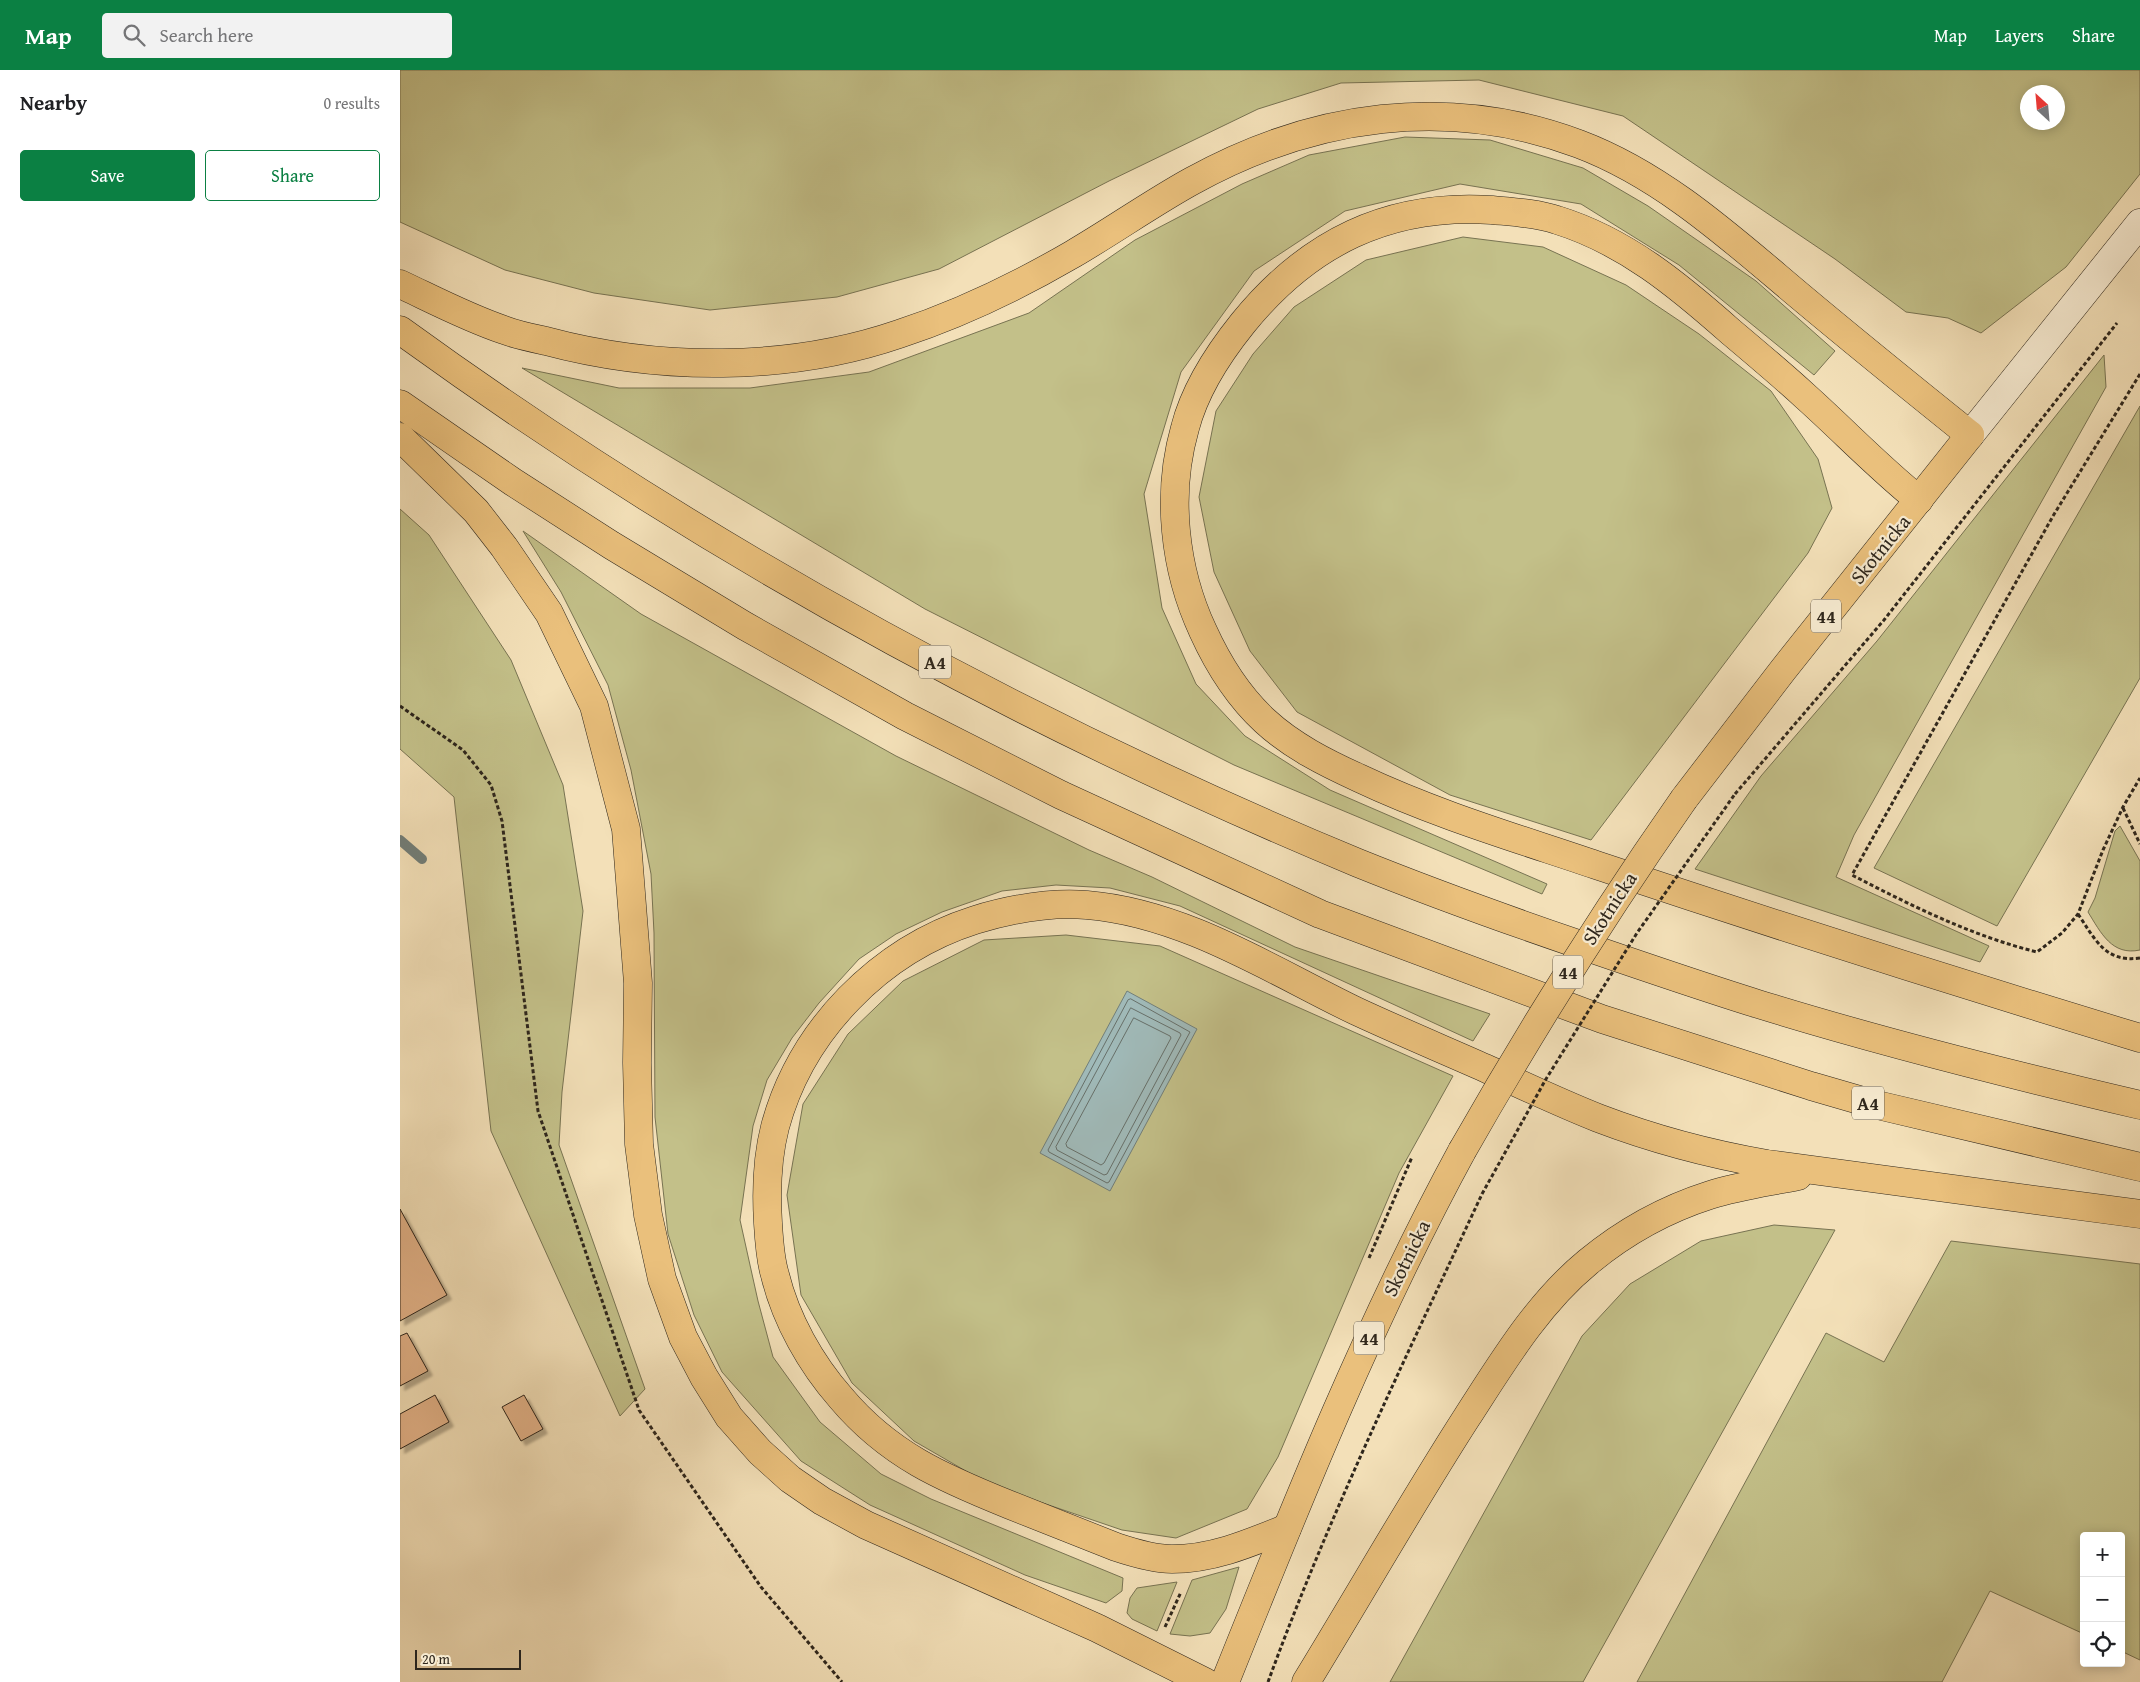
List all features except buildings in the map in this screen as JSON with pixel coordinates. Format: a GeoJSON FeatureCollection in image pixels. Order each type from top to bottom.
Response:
{"type":"FeatureCollection","features":[{"type":"Feature","properties":{"kind":"main road"},"geometry":{"type":"LineString","coordinates":[[400,284],[503,330],[589,353],[656,361],[718,363],[774,360],[837,351],[895,336],[954,314],[1011,288],[1072,255],[1193,180],[1248,154],[1303,134],[1355,122],[1403,116],[1454,116],[1535,129],[1580,144],[1617,160],[1708,218],[1854,341],[1970,435]]}},
{"type":"Feature","properties":{"kind":"main road"},"geometry":{"type":"LineString","coordinates":[[1919,500],[1893,479],[1807,398],[1675,283],[1636,256],[1596,234],[1553,218],[1518,212],[1471,208],[1420,212],[1388,220],[1356,232],[1324,248],[1265,296],[1222,349],[1202,386],[1185,424],[1177,468],[1176,523],[1180,565],[1192,608],[1211,648],[1236,688],[1264,720],[1299,747],[1337,768],[1386,791],[1464,821],[1730,910],[2140,1038]]}},
{"type":"Feature","properties":{"kind":"main road","name":"Skotnicka"},"geometry":{"type":"LineString","coordinates":[[1225,1682],[1287,1528],[1384,1304],[1425,1219],[1462,1151],[1571,966],[1636,867],[1684,799],[1783,670],[2140,224]]}},
{"type":"Feature","properties":{"kind":"main road","name":"A4"},"geometry":{"type":"LineString","coordinates":[[400,330],[606,471],[691,524],[850,616],[1012,703],[1178,784],[1359,863],[1480,910],[1756,1004],[1971,1065],[2140,1105]]}},
{"type":"Feature","properties":{"kind":"main road","name":"A4"},"geometry":{"type":"LineString","coordinates":[[400,404],[512,482],[611,546],[745,626],[904,716],[1061,796],[1320,914],[1602,1019],[1811,1086],[1873,1104],[2140,1167]]}},
{"type":"Feature","properties":{"kind":"main road"},"geometry":{"type":"LineString","coordinates":[[400,437],[476,511],[504,547],[549,613],[594,706],[626,829],[638,983],[639,1144],[648,1215],[662,1279],[683,1337],[704,1377],[729,1417],[760,1452],[790,1479],[822,1501],[866,1525],[1097,1628],[1205,1682]]}},
{"type":"Feature","properties":{"kind":"main road"},"geometry":{"type":"LineString","coordinates":[[1287,1528],[1227,1551],[1196,1557],[1171,1559],[1140,1555],[1116,1547],[953,1482],[912,1460],[863,1422],[839,1397],[819,1370],[787,1312],[774,1274],[766,1200],[769,1161],[775,1128],[787,1093],[803,1060],[826,1025],[852,994],[882,968],[917,945],[952,927],[994,914],[1039,906],[1086,905],[1128,911],[1164,922],[1220,944],[1357,1011],[1595,1117],[1712,1154],[1767,1164],[2140,1214]]}},
{"type":"Feature","properties":{"kind":"main road"},"geometry":{"type":"LineString","coordinates":[[1306,1682],[1449,1445],[1490,1381],[1524,1331],[1557,1292],[1588,1262],[1624,1237],[1663,1214],[1709,1195],[1744,1186],[1827,1171]]}},
{"type":"Feature","properties":{"kind":"path"},"geometry":{"type":"LineString","coordinates":[[1268,1682],[1297,1602],[1334,1516],[1482,1194],[1546,1079],[1637,933],[1735,794],[1884,620],[2116,323]]}},
{"type":"Feature","properties":{"kind":"path"},"geometry":{"type":"LineString","coordinates":[[2140,374],[2053,516],[1852,875],[1903,901],[2009,945],[2037,952],[2062,933],[2078,914],[2103,850],[2123,807],[2140,778]]}},
{"type":"Feature","properties":{"kind":"path"},"geometry":{"type":"LineString","coordinates":[[400,706],[463,750],[491,785],[502,821],[538,1110],[639,1410],[761,1587],[842,1682]]}},
{"type":"Feature","properties":{"kind":"path"},"geometry":{"type":"LineString","coordinates":[[2123,807],[2140,844]]}},
{"type":"Feature","properties":{"kind":"path"},"geometry":{"type":"LineString","coordinates":[[2078,914],[2099,945],[2110,955],[2133,959],[2140,958]]}},
{"type":"Feature","properties":{"kind":"path"},"geometry":{"type":"LineString","coordinates":[[1368,1259],[1412,1157]]}},
{"type":"Feature","properties":{"kind":"path"},"geometry":{"type":"LineString","coordinates":[[1164,1631],[1196,1557]]}},
{"type":"Feature","properties":{"kind":"shaded area"},"geometry":{"type":"Polygon","coordinates":[[[400,70],[2140,70],[2140,174],[2066,267],[1981,333],[1948,318],[1906,312],[1835,259],[1623,116],[1479,80],[1341,83],[1258,109],[1109,181],[939,269],[837,297],[710,310],[594,293],[505,270],[400,222],[400,70]]]}},
{"type":"Feature","properties":{"kind":"shaded area"},"geometry":{"type":"Polygon","coordinates":[[[1405,137],[1490,140],[1583,168],[1648,206],[1756,281],[1835,351],[1814,375],[1679,265],[1581,204],[1460,184],[1345,211],[1254,271],[1181,372],[1144,494],[1162,608],[1196,684],[1245,736],[1330,790],[1547,884],[1542,894],[1234,765],[925,609],[522,368],[619,388],[750,388],[869,372],[1029,313],[1135,240],[1242,184],[1309,155],[1405,137]]]}},
{"type":"Feature","properties":{"kind":"shaded area"},"geometry":{"type":"Polygon","coordinates":[[[1463,237],[1543,247],[1626,285],[1699,334],[1771,391],[1818,459],[1832,508],[1808,553],[1591,840],[1450,795],[1297,712],[1250,651],[1214,572],[1199,497],[1216,411],[1253,354],[1294,307],[1366,260],[1463,237]]]}},
{"type":"Feature","properties":{"kind":"shaded area"},"geometry":{"type":"Polygon","coordinates":[[[2104,355],[2106,387],[1854,835],[1836,877],[1989,946],[1980,962],[1695,869],[1761,776],[1877,641],[2104,355]]]}},
{"type":"Feature","properties":{"kind":"shaded area"},"geometry":{"type":"Polygon","coordinates":[[[2140,406],[2140,678],[1997,926],[1874,868],[2140,406]]]}},
{"type":"Feature","properties":{"kind":"shaded area"},"geometry":{"type":"Polygon","coordinates":[[[400,509],[429,535],[511,660],[563,785],[583,911],[562,1092],[559,1145],[645,1389],[620,1416],[491,1131],[454,797],[400,749],[400,509]]]}},
{"type":"Feature","properties":{"kind":"shaded area"},"geometry":{"type":"Polygon","coordinates":[[[523,531],[641,614],[896,756],[1295,947],[1490,1014],[1473,1041],[1180,906],[1110,888],[1056,885],[1002,891],[942,912],[896,934],[859,959],[819,1003],[792,1038],[767,1080],[753,1126],[740,1220],[773,1357],[820,1422],[881,1474],[931,1499],[1123,1578],[1122,1591],[1106,1603],[1025,1575],[870,1505],[801,1461],[722,1372],[694,1315],[668,1234],[655,1117],[654,933],[651,874],[631,770],[608,685],[561,592],[523,531]]]}},
{"type":"Feature","properties":{"kind":"shaded area"},"geometry":{"type":"Polygon","coordinates":[[[2120,826],[2140,861],[2140,950],[2122,950],[2108,941],[2088,912],[2095,898],[2115,831],[2120,826]]]}},
{"type":"Feature","properties":{"kind":"shaded area"},"geometry":{"type":"Polygon","coordinates":[[[1066,935],[1160,946],[1453,1076],[1399,1173],[1278,1457],[1247,1509],[1176,1538],[1122,1530],[990,1485],[914,1441],[852,1383],[801,1295],[787,1195],[803,1104],[848,1034],[903,981],[984,940],[1066,935]]]}},
{"type":"Feature","properties":{"kind":"shaded area"},"geometry":{"type":"Polygon","coordinates":[[[1774,1225],[1835,1230],[1583,1682],[1390,1682],[1582,1336],[1630,1284],[1701,1241],[1774,1225]]]}},
{"type":"Feature","properties":{"kind":"shaded area"},"geometry":{"type":"Polygon","coordinates":[[[1951,1241],[2140,1264],[2140,1660],[2125,1653],[2125,1532],[2080,1532],[2080,1632],[1990,1591],[1942,1682],[1637,1682],[1826,1333],[1884,1362],[1951,1241]]]}},
{"type":"Feature","properties":{"kind":"shaded area"},"geometry":{"type":"Polygon","coordinates":[[[1239,1567],[1226,1609],[1210,1633],[1190,1636],[1170,1634],[1192,1580],[1239,1567]]]}},
{"type":"Feature","properties":{"kind":"shaded area"},"geometry":{"type":"Polygon","coordinates":[[[1177,1582],[1157,1631],[1132,1619],[1127,1613],[1130,1598],[1137,1588],[1177,1582]]]}},
{"type":"Feature","properties":{"kind":"water"},"geometry":{"type":"Polygon","coordinates":[[[1127,991],[1197,1029],[1110,1191],[1040,1153],[1127,991]]]}},
{"type":"Feature","properties":{"kind":"waterway"},"geometry":{"type":"LineString","coordinates":[[400,840],[422,859]]}}]}
